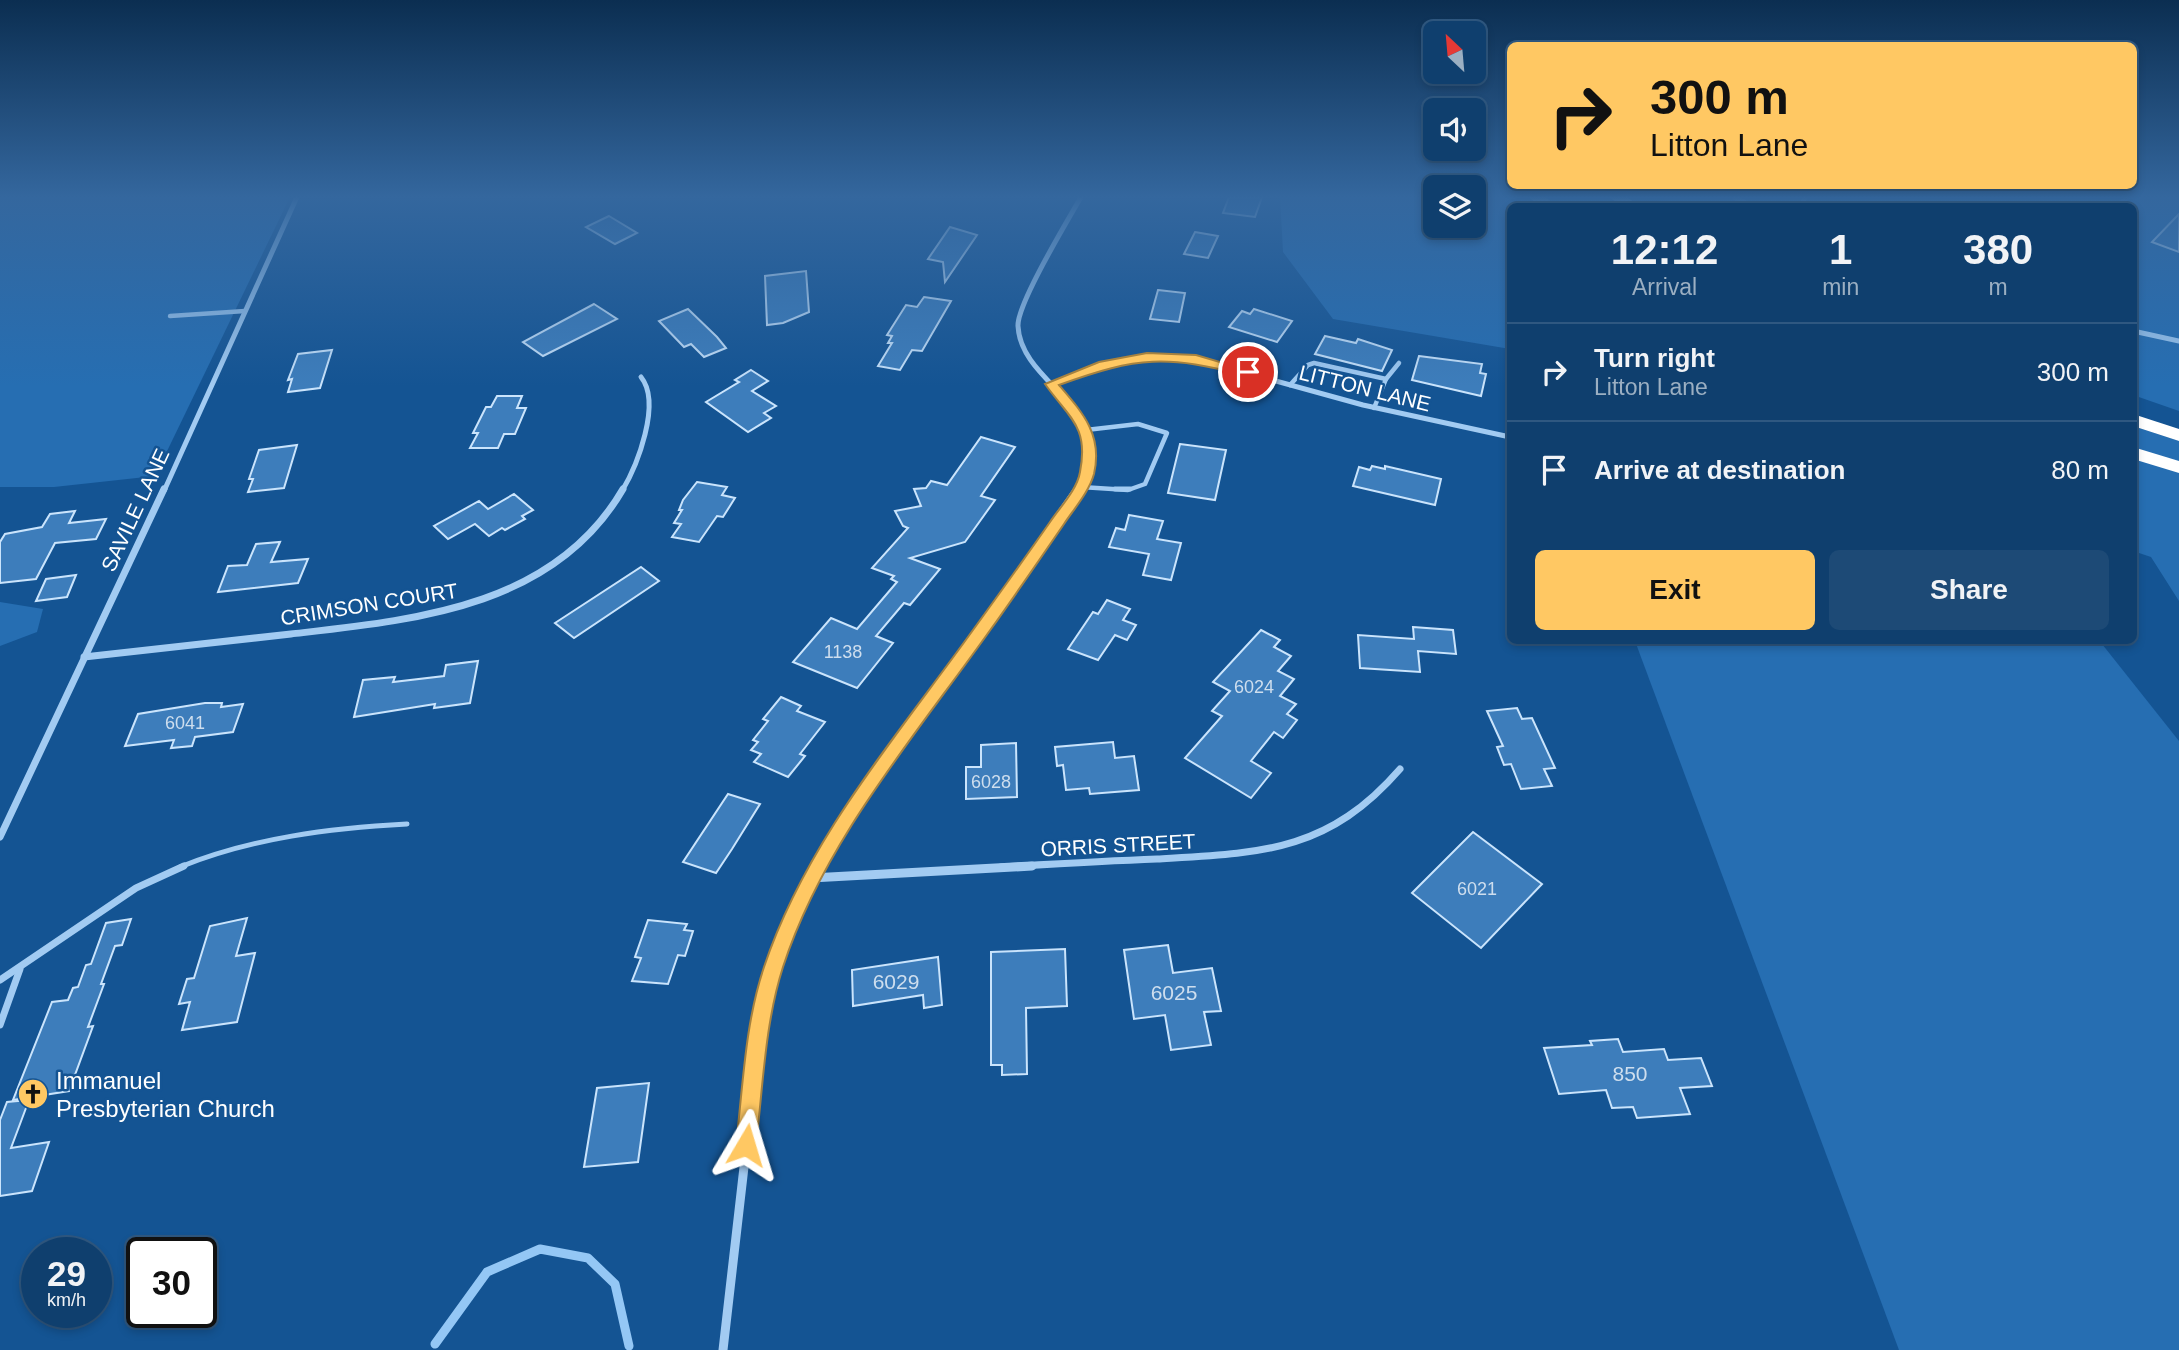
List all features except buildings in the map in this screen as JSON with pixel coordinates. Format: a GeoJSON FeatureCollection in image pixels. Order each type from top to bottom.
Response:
{"type":"FeatureCollection","features":[{"type":"Feature","properties":{"kind":"highway"},"geometry":{"type":"LineString","coordinates":[[2137,421],[2179,435]]}},
{"type":"Feature","properties":{"kind":"highway"},"geometry":{"type":"LineString","coordinates":[[2137,454],[2179,467]]}},
{"type":"Feature","properties":{"kind":"street","name":"SAVILE LANE"},"geometry":{"type":"LineString","coordinates":[[0,837],[155,510],[269,260]]}},
{"type":"Feature","properties":{"kind":"street"},"geometry":{"type":"LineString","coordinates":[[723,1350],[761,1019],[788,925],[811,878],[859,801],[1081,487],[1090,457],[1086,429],[1075,408],[1025,355],[1018,324],[1046,260]]}},
{"type":"Feature","properties":{"kind":"street"},"geometry":{"type":"LineString","coordinates":[[2137,332],[2179,341]]}},
{"type":"Feature","properties":{"kind":"street","name":"LITTON LANE"},"geometry":{"type":"LineString","coordinates":[[1051,384],[1103,365],[1170,356],[1213,362],[1374,408],[1507,436]]}},
{"type":"Feature","properties":{"kind":"street","name":"CRIMSON COURT"},"geometry":{"type":"LineString","coordinates":[[84,657],[448,613],[527,582],[579,547],[608,514],[640,457],[649,392],[646,381],[641,377]]}},
{"type":"Feature","properties":{"kind":"street","name":"ORRIS STREET"},"geometry":{"type":"LineString","coordinates":[[811,878],[1256,853],[1289,845],[1340,823],[1369,804],[1400,769]]}},
{"type":"Feature","properties":{"kind":"lane"},"geometry":{"type":"LineString","coordinates":[[170,316],[245,311]]}},
{"type":"Feature","properties":{"kind":"lane"},"geometry":{"type":"LineString","coordinates":[[1290,385],[1302,371],[1314,363],[1386,379]]}},
{"type":"Feature","properties":{"kind":"lane"},"geometry":{"type":"LineString","coordinates":[[1374,408],[1386,379],[1399,363]]}},
{"type":"Feature","properties":{"kind":"lane"},"geometry":{"type":"LineString","coordinates":[[1081,487],[1128,490],[1144,484],[1167,433],[1154,425],[1118,424],[1086,429]]}},
{"type":"Feature","properties":{"kind":"lane"},"geometry":{"type":"LineString","coordinates":[[0,980],[157,877],[234,851],[356,825],[407,824]]}},
{"type":"Feature","properties":{"kind":"lane"},"geometry":{"type":"LineString","coordinates":[[0,1025],[20,969]]}},
{"type":"Feature","properties":{"kind":"shaded area"},"geometry":{"type":"Polygon","coordinates":[[[0,260],[260,260],[155,476],[54,487],[0,487],[0,260]]]}},
{"type":"Feature","properties":{"kind":"shaded area"},"geometry":{"type":"Polygon","coordinates":[[[1289,260],[1507,260],[1507,348],[1333,319],[1289,260]]]}},
{"type":"Feature","properties":{"kind":"shaded area"},"geometry":{"type":"Polygon","coordinates":[[[2137,260],[2179,260],[2179,411],[2137,396],[2137,260]]]}},
{"type":"Feature","properties":{"kind":"shaded area"},"geometry":{"type":"Polygon","coordinates":[[[2137,427],[2179,441],[2179,462],[2137,449],[2137,427]]]}},
{"type":"Feature","properties":{"kind":"shaded area"},"geometry":{"type":"Polygon","coordinates":[[[2137,459],[2179,472],[2179,601],[2151,557],[2137,552],[2137,459]]]}},
{"type":"Feature","properties":{"kind":"shaded area"},"geometry":{"type":"Polygon","coordinates":[[[0,602],[43,609],[37,632],[0,646],[0,602]]]}},
{"type":"Feature","properties":{"kind":"shaded area"},"geometry":{"type":"Polygon","coordinates":[[[1636,644],[2102,644],[2179,741],[2179,1350],[1899,1350],[1636,644]]]}},
{"type":"Feature","properties":{"kind":"waterway"},"geometry":{"type":"LineString","coordinates":[[435,1344],[487,1272],[540,1249],[588,1258],[615,1284],[629,1346]]}},
{"type":"Feature","properties":{"kind":"place","name":"Immanuel Presbyterian Church"},"geometry":{"type":"Point","coordinates":[33,1094]}},
{"type":"Feature","properties":{"kind":"route"},"geometry":{"type":"LineString","coordinates":[[746,1145],[761,1019],[788,925],[811,878],[859,801],[1002,601],[1087,475],[1090,439],[1084,423],[1075,408],[1051,384],[1089,369],[1147,356],[1196,359],[1248,372]]}}]}
